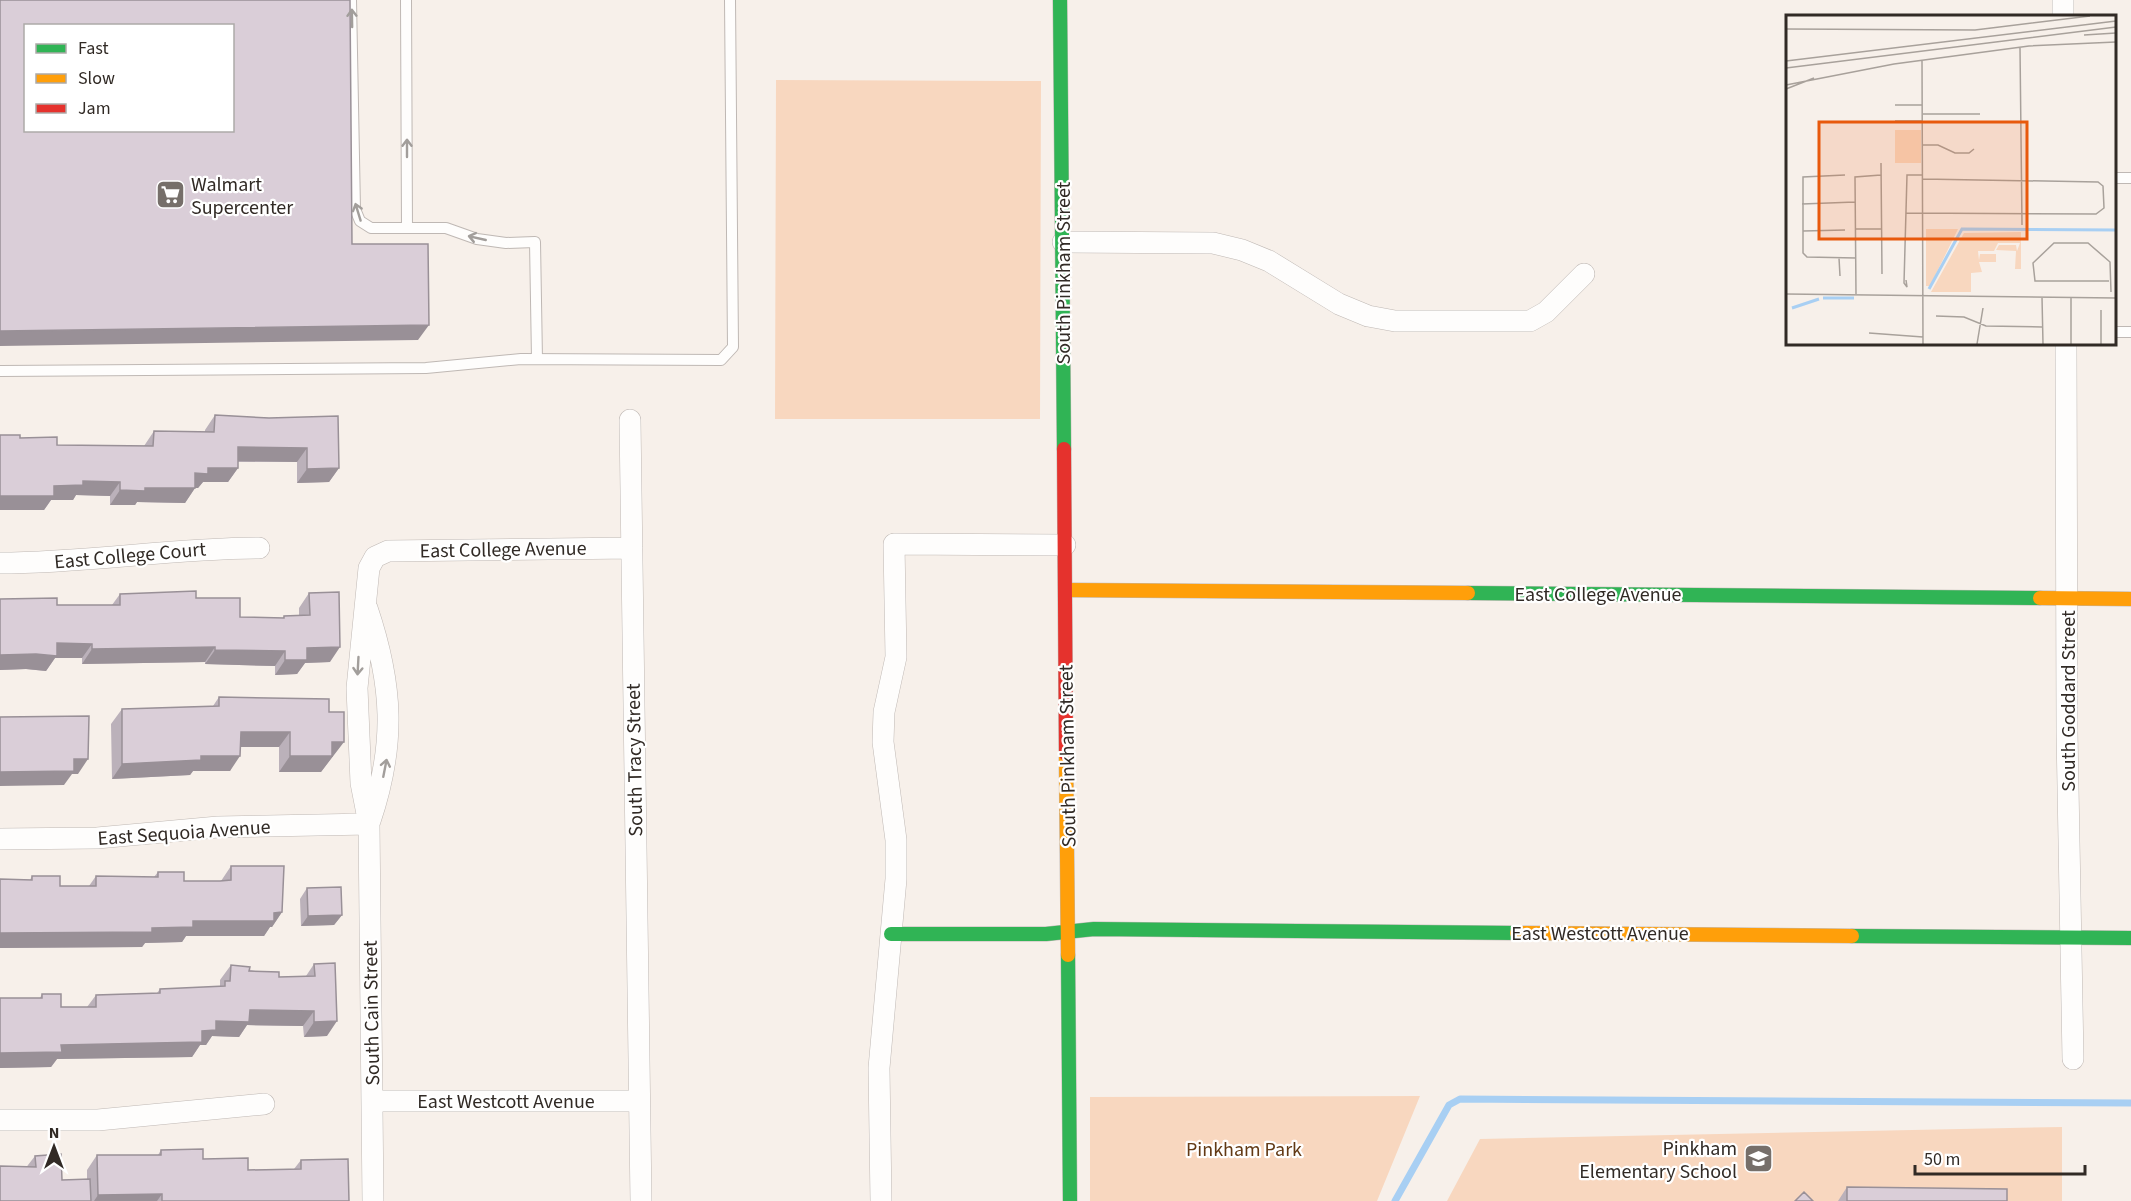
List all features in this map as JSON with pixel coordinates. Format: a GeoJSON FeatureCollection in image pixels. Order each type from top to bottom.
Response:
{"type":"FeatureCollection","features":[{"type":"Feature","properties":{"kind":"street","name":"South Pinkham Street"},"geometry":{"type":"LineString","coordinates":[[1060,0],[1070,1201]]}},
{"type":"Feature","properties":{"kind":"street"},"geometry":{"type":"LineString","coordinates":[[1063,242],[1222,245],[1269,261],[1339,304],[1368,316],[1395,321],[1530,321],[1546,312],[1584,274]]}},
{"type":"Feature","properties":{"kind":"street","name":"South Goddard Street"},"geometry":{"type":"LineString","coordinates":[[2066,345],[2073,1059]]}},
{"type":"Feature","properties":{"kind":"street","name":"South Tracy Street"},"geometry":{"type":"LineString","coordinates":[[630,420],[641,1201]]}},
{"type":"Feature","properties":{"kind":"street"},"geometry":{"type":"LineString","coordinates":[[881,1201],[879,1068],[891,934],[896,840],[883,742],[884,712],[896,657],[894,544],[1065,545]]}},
{"type":"Feature","properties":{"kind":"street","name":"East College Court"},"geometry":{"type":"LineString","coordinates":[[0,563],[112,558],[216,548],[259,548]]}},
{"type":"Feature","properties":{"kind":"street","name":"East College Avenue"},"geometry":{"type":"LineString","coordinates":[[375,557],[388,551],[403,550],[632,548]]}},
{"type":"Feature","properties":{"kind":"street","name":"South Cain Street"},"geometry":{"type":"LineString","coordinates":[[373,1201],[369,824],[362,783],[357,688],[359,645],[367,608],[369,568],[375,557]]}},
{"type":"Feature","properties":{"kind":"street","name":"East College Avenue"},"geometry":{"type":"LineString","coordinates":[[1066,590],[2131,599]]}},
{"type":"Feature","properties":{"kind":"street","name":"South Cain Street"},"geometry":{"type":"LineString","coordinates":[[367,608],[382,653],[388,704],[387,757],[381,787],[369,824]]}},
{"type":"Feature","properties":{"kind":"street","name":"East Sequoia Avenue"},"geometry":{"type":"LineString","coordinates":[[0,839],[98,838],[218,827],[369,824]]}},
{"type":"Feature","properties":{"kind":"street","name":"East Westcott Avenue"},"geometry":{"type":"LineString","coordinates":[[1069,931],[1094,929],[2131,938]]}},
{"type":"Feature","properties":{"kind":"street"},"geometry":{"type":"LineString","coordinates":[[891,934],[1046,934],[1069,931]]}},
{"type":"Feature","properties":{"kind":"street","name":"East Westcott Avenue"},"geometry":{"type":"LineString","coordinates":[[372,1101],[639,1101]]}},
{"type":"Feature","properties":{"kind":"street"},"geometry":{"type":"LineString","coordinates":[[0,1120],[98,1119],[264,1104]]}},
{"type":"Feature","properties":{"kind":"lane"},"geometry":{"type":"LineString","coordinates":[[351,0],[355,209],[360,221],[371,228],[446,228],[477,239],[506,243],[535,242],[537,359]]}},
{"type":"Feature","properties":{"kind":"lane"},"geometry":{"type":"LineString","coordinates":[[406,0],[407,228]]}},
{"type":"Feature","properties":{"kind":"lane"},"geometry":{"type":"LineString","coordinates":[[0,371],[426,368],[537,359],[721,360],[733,347],[730,0]]}},
{"type":"Feature","properties":{"kind":"green space"},"geometry":{"type":"Polygon","coordinates":[[[776,80],[1041,81],[1040,419],[775,419],[776,80]]]}},
{"type":"Feature","properties":{"kind":"green space","name":"Pinkham Park"},"geometry":{"type":"Polygon","coordinates":[[[1420,1096],[1377,1201],[1090,1201],[1090,1097],[1420,1096]]]}},
{"type":"Feature","properties":{"kind":"green space","name":"Pinkham Elementary School"},"geometry":{"type":"Polygon","coordinates":[[[2062,1127],[2062,1201],[1447,1201],[1480,1139],[2062,1127]]]}},
{"type":"Feature","properties":{"kind":"building","name":"Walmart Supercenter"},"geometry":{"type":"Polygon","coordinates":[[[0,0],[350,0],[352,244],[428,244],[429,325],[0,331],[0,0]]]}},
{"type":"Feature","properties":{"kind":"building"},"geometry":{"type":"Polygon","coordinates":[[[215,415],[269,418],[338,416],[339,468],[307,469],[307,448],[238,447],[238,468],[208,468],[208,474],[195,473],[195,488],[120,490],[120,482],[83,481],[83,485],[54,486],[54,496],[0,496],[0,435],[20,435],[20,438],[57,437],[57,445],[153,446],[154,431],[214,432],[215,415]]]}},
{"type":"Feature","properties":{"kind":"building"},"geometry":{"type":"Polygon","coordinates":[[[196,591],[196,598],[240,598],[240,617],[284,618],[284,616],[310,615],[309,593],[339,592],[340,647],[307,648],[307,660],[285,660],[285,651],[215,650],[215,647],[92,649],[92,644],[57,643],[57,656],[0,655],[0,599],[57,598],[57,605],[120,605],[120,594],[196,591]]]}},
{"type":"Feature","properties":{"kind":"building"},"geometry":{"type":"Polygon","coordinates":[[[219,697],[329,699],[329,712],[344,712],[344,742],[332,742],[332,756],[290,756],[290,732],[241,732],[240,756],[201,756],[201,760],[122,764],[122,709],[219,706],[219,697]]]}},
{"type":"Feature","properties":{"kind":"building"},"geometry":{"type":"Polygon","coordinates":[[[89,716],[88,759],[74,759],[74,771],[0,772],[0,717],[89,716]]]}},
{"type":"Feature","properties":{"kind":"building"},"geometry":{"type":"Polygon","coordinates":[[[231,866],[284,866],[282,912],[274,913],[274,921],[193,921],[193,927],[152,928],[152,932],[0,933],[0,879],[32,880],[32,876],[60,876],[60,886],[96,886],[96,876],[158,877],[158,872],[184,872],[184,881],[220,881],[231,880],[231,866]]]}},
{"type":"Feature","properties":{"kind":"building"},"geometry":{"type":"Polygon","coordinates":[[[341,887],[342,915],[308,916],[307,888],[341,887]]]}},
{"type":"Feature","properties":{"kind":"building"},"geometry":{"type":"Polygon","coordinates":[[[335,963],[337,1021],[314,1022],[314,1011],[250,1010],[249,1022],[216,1021],[216,1030],[202,1031],[202,1042],[61,1045],[62,1052],[0,1053],[0,998],[42,998],[42,994],[61,994],[61,1007],[96,1007],[96,995],[160,993],[160,989],[225,986],[225,981],[230,981],[231,965],[250,967],[249,971],[279,972],[279,977],[315,976],[314,964],[335,963]]]}},
{"type":"Feature","properties":{"kind":"building"},"geometry":{"type":"Polygon","coordinates":[[[203,1149],[203,1159],[248,1158],[248,1170],[301,1169],[301,1160],[348,1159],[349,1201],[162,1201],[162,1194],[98,1195],[97,1155],[161,1155],[161,1150],[203,1149]]]}},
{"type":"Feature","properties":{"kind":"building"},"geometry":{"type":"Polygon","coordinates":[[[61,1154],[62,1180],[90,1179],[91,1201],[0,1201],[0,1166],[36,1167],[35,1156],[61,1154]]]}},
{"type":"Feature","properties":{"kind":"building"},"geometry":{"type":"Polygon","coordinates":[[[1847,1187],[2007,1189],[2007,1201],[1847,1201],[1847,1187]]]}},
{"type":"Feature","properties":{"kind":"building"},"geometry":{"type":"Polygon","coordinates":[[[1804,1192],[1813,1201],[1795,1201],[1804,1192]]]}},
{"type":"Feature","properties":{"kind":"waterway"},"geometry":{"type":"LineString","coordinates":[[1395,1201],[1449,1105],[1460,1099],[2131,1103]]}},
{"type":"Feature","properties":{"kind":"traffic: fast"},"geometry":{"type":"LineString","coordinates":[[1060,0],[1064,449]]}},
{"type":"Feature","properties":{"kind":"traffic: fast"},"geometry":{"type":"LineString","coordinates":[[1468,593],[2040,598]]}},
{"type":"Feature","properties":{"kind":"traffic: fast"},"geometry":{"type":"LineString","coordinates":[[891,934],[1046,934],[1094,929],[1517,933]]}},
{"type":"Feature","properties":{"kind":"traffic: fast"},"geometry":{"type":"LineString","coordinates":[[1852,936],[2131,938]]}},
{"type":"Feature","properties":{"kind":"traffic: fast"},"geometry":{"type":"LineString","coordinates":[[1068,955],[1070,1201]]}},
{"type":"Feature","properties":{"kind":"traffic: slow"},"geometry":{"type":"LineString","coordinates":[[1066,590],[1468,593]]}},
{"type":"Feature","properties":{"kind":"traffic: slow"},"geometry":{"type":"LineString","coordinates":[[2040,598],[2131,599]]}},
{"type":"Feature","properties":{"kind":"traffic: slow"},"geometry":{"type":"LineString","coordinates":[[1066,754],[1068,955]]}},
{"type":"Feature","properties":{"kind":"traffic: slow"},"geometry":{"type":"LineString","coordinates":[[1517,933],[1852,936]]}},
{"type":"Feature","properties":{"kind":"traffic: jam"},"geometry":{"type":"LineString","coordinates":[[1064,449],[1066,754]]}},
{"type":"Feature","properties":{"kind":"place","name":"Walmart Supercenter"},"geometry":{"type":"Point","coordinates":[170,195]}},
{"type":"Feature","properties":{"kind":"place","name":"Pinkham Elementary School"},"geometry":{"type":"Point","coordinates":[1758,1159]}}]}
